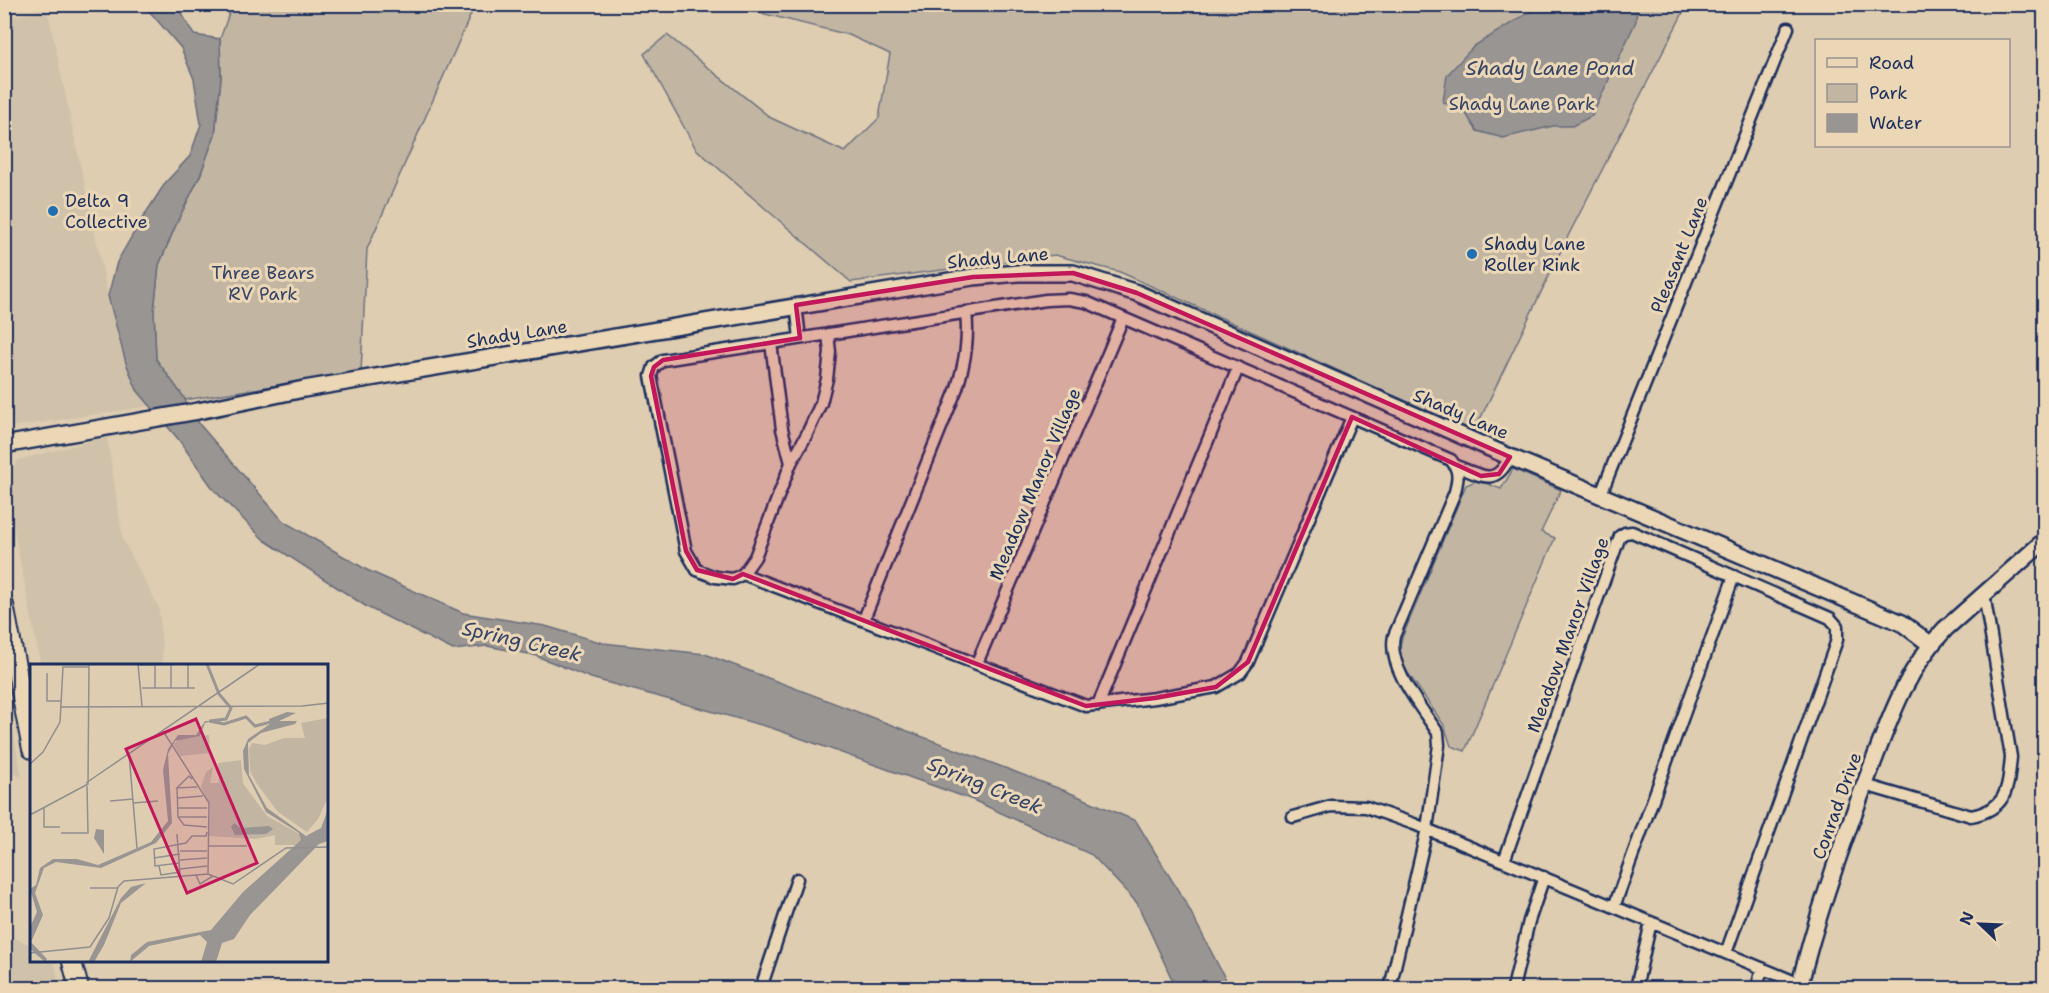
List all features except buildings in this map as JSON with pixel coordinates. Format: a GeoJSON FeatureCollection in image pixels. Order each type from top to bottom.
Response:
{"type":"FeatureCollection","features":[{"type":"Feature","properties":{"kind":"main road","name":"Shady Lane"},"geometry":{"type":"LineString","coordinates":[[4,445],[198,411],[304,389],[796,305],[973,277],[1018,273],[1072,273],[1137,293],[1510,457],[1902,622],[1930,644]]}},
{"type":"Feature","properties":{"kind":"main road","name":"Conrad Drive"},"geometry":{"type":"LineString","coordinates":[[1800,986],[1825,895],[1903,689],[1930,644],[2044,542]]}},
{"type":"Feature","properties":{"kind":"main road"},"geometry":{"type":"LineString","coordinates":[[4,605],[30,740]]}},
{"type":"Feature","properties":{"kind":"main road"},"geometry":{"type":"LineString","coordinates":[[72,963],[79,988]]}},
{"type":"Feature","properties":{"kind":"street","name":"Pleasant Lane"},"geometry":{"type":"LineString","coordinates":[[1601,494],[1788,28]]}},
{"type":"Feature","properties":{"kind":"street"},"geometry":{"type":"LineString","coordinates":[[828,334],[830,352],[823,395],[807,434],[791,463],[755,557],[743,574],[732,579],[715,577],[697,570],[686,551],[651,376],[654,367],[663,360],[800,338],[1046,300],[1069,299],[1086,302],[1451,460],[1459,476],[1455,492],[1391,646],[1394,662],[1438,733],[1439,745],[1427,829],[1390,988]]}},
{"type":"Feature","properties":{"kind":"street"},"geometry":{"type":"LineString","coordinates":[[796,305],[800,338]]}},
{"type":"Feature","properties":{"kind":"street"},"geometry":{"type":"LineString","coordinates":[[864,619],[964,367],[968,333],[966,312]]}},
{"type":"Feature","properties":{"kind":"street","name":"Meadow Manor Village"},"geometry":{"type":"LineString","coordinates":[[977,663],[1123,318]]}},
{"type":"Feature","properties":{"kind":"street"},"geometry":{"type":"LineString","coordinates":[[771,343],[782,429],[791,463]]}},
{"type":"Feature","properties":{"kind":"street"},"geometry":{"type":"LineString","coordinates":[[1098,705],[1238,368]]}},
{"type":"Feature","properties":{"kind":"street"},"geometry":{"type":"LineString","coordinates":[[743,574],[1086,706],[1155,698],[1216,687],[1240,674],[1248,662],[1352,417]]}},
{"type":"Feature","properties":{"kind":"street"},"geometry":{"type":"LineString","coordinates":[[1456,466],[1481,476],[1493,477],[1500,474],[1510,457]]}},
{"type":"Feature","properties":{"kind":"street","name":"Meadow Manor Village"},"geometry":{"type":"LineString","coordinates":[[1504,861],[1620,536],[1632,532],[1830,618],[1837,626],[1837,640],[1726,953]]}},
{"type":"Feature","properties":{"kind":"street"},"geometry":{"type":"LineString","coordinates":[[1614,907],[1734,576]]}},
{"type":"Feature","properties":{"kind":"street"},"geometry":{"type":"LineString","coordinates":[[1865,785],[1971,816],[1986,813],[1997,807],[2009,783],[2010,757],[1984,594]]}},
{"type":"Feature","properties":{"kind":"street"},"geometry":{"type":"LineString","coordinates":[[1293,817],[1331,806],[1366,807],[1427,829],[1544,877],[1800,986]]}},
{"type":"Feature","properties":{"kind":"street"},"geometry":{"type":"LineString","coordinates":[[1513,988],[1529,921],[1544,877]]}},
{"type":"Feature","properties":{"kind":"street"},"geometry":{"type":"LineString","coordinates":[[761,988],[797,879]]}},
{"type":"Feature","properties":{"kind":"street"},"geometry":{"type":"LineString","coordinates":[[1636,988],[1651,922]]}},
{"type":"Feature","properties":{"kind":"street"},"geometry":{"type":"LineString","coordinates":[[1757,988],[1762,968]]}},
{"type":"Feature","properties":{"kind":"highlighted area"},"geometry":{"type":"Polygon","coordinates":[[[1073,273],[1137,293],[1510,457],[1499,474],[1481,476],[1352,417],[1248,662],[1216,687],[1155,698],[1086,706],[743,574],[733,579],[697,570],[686,551],[651,376],[654,367],[663,360],[800,338],[796,305],[973,277],[1073,273]]]}},
{"type":"Feature","properties":{"kind":"shaded area"},"geometry":{"type":"Polygon","coordinates":[[[47,8],[114,323],[137,390],[151,406],[5,428],[5,19],[47,8]]]}},
{"type":"Feature","properties":{"kind":"shaded area"},"geometry":{"type":"Polygon","coordinates":[[[107,437],[123,540],[159,608],[163,664],[41,664],[5,485],[18,460],[107,437]]]}},
{"type":"Feature","properties":{"kind":"shaded area"},"geometry":{"type":"Polygon","coordinates":[[[5,691],[22,777],[5,770],[5,691]]]}},
{"type":"Feature","properties":{"kind":"shaded area"},"geometry":{"type":"Polygon","coordinates":[[[4,934],[30,945],[30,963],[54,963],[60,988],[5,988],[4,934]]]}},
{"type":"Feature","properties":{"kind":"green space","name":"Three Bears RV Park"},"geometry":{"type":"Polygon","coordinates":[[[232,5],[475,5],[367,249],[361,372],[185,400],[156,359],[154,311],[159,265],[200,176],[215,134],[221,78],[220,39],[232,5]]]}},
{"type":"Feature","properties":{"kind":"green space","name":"Shady Lane Park"},"geometry":{"type":"Polygon","coordinates":[[[729,5],[1687,5],[1568,236],[1474,432],[1120,272],[1055,255],[851,282],[696,149],[644,54],[667,35],[771,118],[845,152],[879,118],[890,54],[849,35],[729,5]]]}},
{"type":"Feature","properties":{"kind":"green space"},"geometry":{"type":"Polygon","coordinates":[[[1513,469],[1561,490],[1541,532],[1555,538],[1465,751],[1451,746],[1444,725],[1397,657],[1402,638],[1466,485],[1478,480],[1501,489],[1513,469]]]}},
{"type":"Feature","properties":{"kind":"water","name":"Spring Creek"},"geometry":{"type":"Polygon","coordinates":[[[144,5],[177,5],[194,35],[220,39],[221,78],[215,134],[200,176],[159,265],[154,311],[156,359],[183,396],[200,425],[283,521],[367,570],[463,613],[545,626],[603,643],[705,654],[1068,792],[1136,821],[1187,905],[1230,988],[1176,988],[1137,903],[1092,855],[973,800],[772,728],[591,678],[534,655],[487,646],[453,650],[367,607],[264,540],[214,490],[179,440],[137,390],[126,363],[108,296],[117,262],[166,182],[190,156],[201,124],[194,79],[181,48],[144,5]]]}},
{"type":"Feature","properties":{"kind":"water","name":"Shady Lane Pond"},"geometry":{"type":"Polygon","coordinates":[[[1541,5],[1637,5],[1636,21],[1592,116],[1572,126],[1553,126],[1503,138],[1477,131],[1465,112],[1443,102],[1447,75],[1474,46],[1541,5]]]}},
{"type":"Feature","properties":{"kind":"place","name":"Delta 9 Collective"},"geometry":{"type":"Point","coordinates":[53,211]}},
{"type":"Feature","properties":{"kind":"place","name":"Shady Lane Roller Rink"},"geometry":{"type":"Point","coordinates":[1472,254]}}]}
